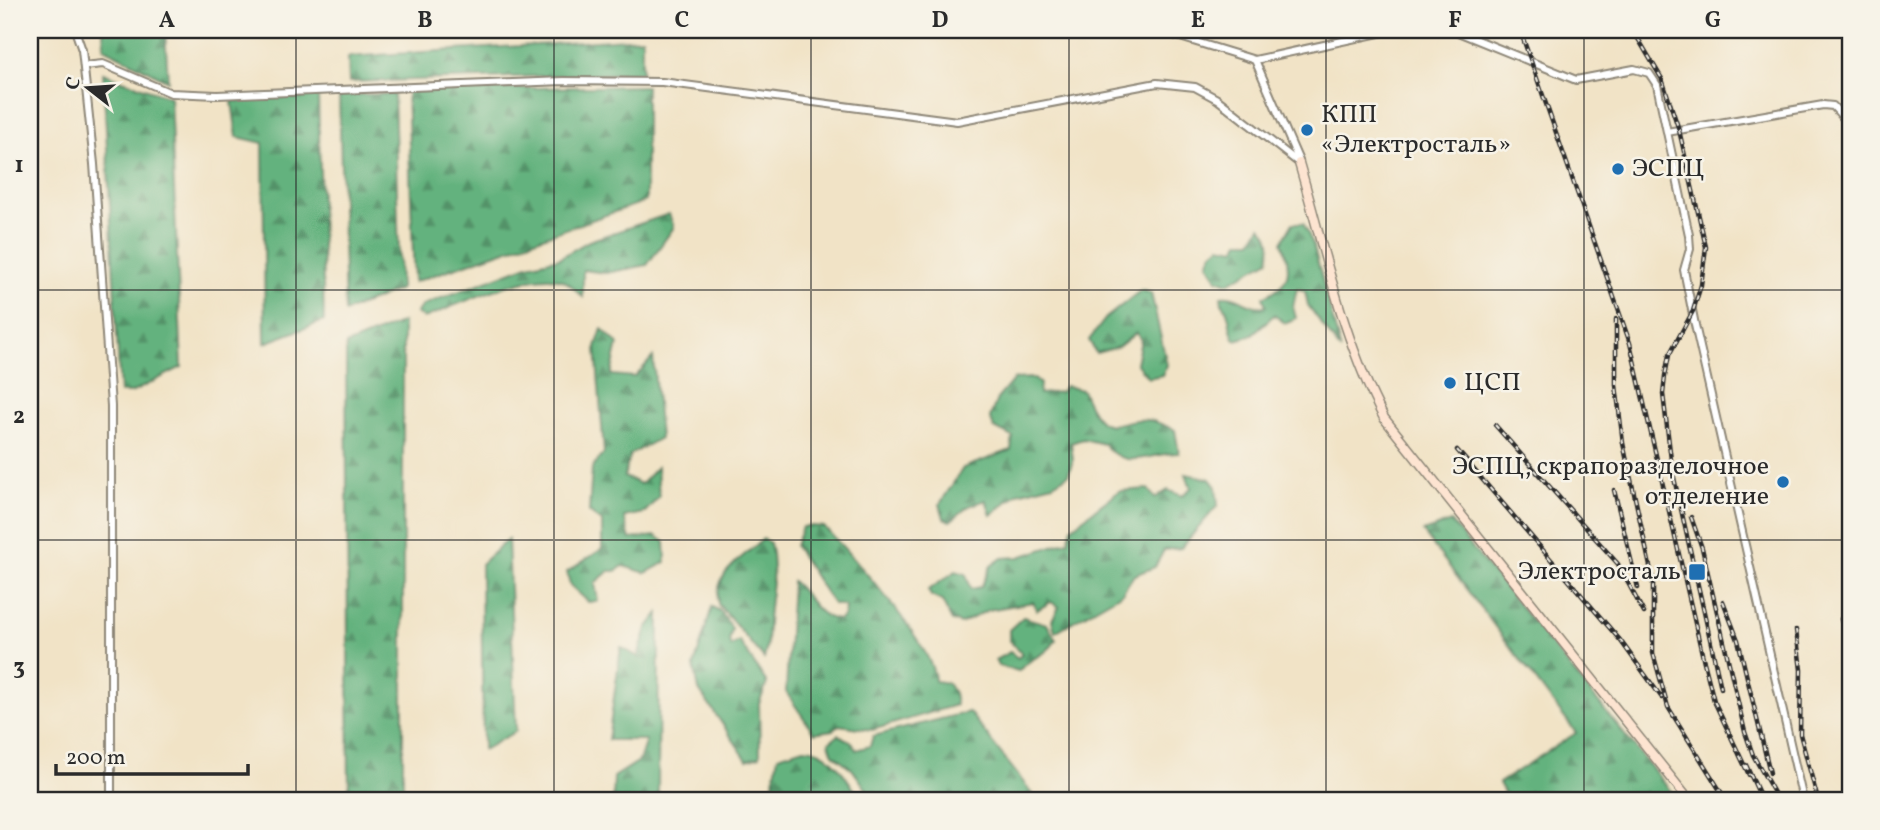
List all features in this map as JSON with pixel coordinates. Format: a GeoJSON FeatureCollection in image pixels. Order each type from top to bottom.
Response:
{"type":"FeatureCollection","features":[{"type":"Feature","properties":{"kind":"street"},"geometry":{"type":"LineString","coordinates":[[75,30],[84,66],[111,406],[111,800]]}},
{"type":"Feature","properties":{"kind":"street"},"geometry":{"type":"LineString","coordinates":[[1157,30],[1255,60],[1393,30]]}},
{"type":"Feature","properties":{"kind":"street"},"geometry":{"type":"LineString","coordinates":[[1453,30],[1576,79],[1634,69],[1649,73],[1657,85],[1689,235],[1690,249],[1684,270],[1695,325],[1803,800]]}},
{"type":"Feature","properties":{"kind":"street"},"geometry":{"type":"LineString","coordinates":[[1255,60],[1290,135],[1348,330],[1384,418],[1689,800]]}},
{"type":"Feature","properties":{"kind":"street"},"geometry":{"type":"LineString","coordinates":[[84,66],[103,64],[171,93],[217,95],[564,81],[662,82],[957,121],[1157,83],[1183,85],[1217,99],[1299,163]]}},
{"type":"Feature","properties":{"kind":"street"},"geometry":{"type":"LineString","coordinates":[[1667,132],[1823,105],[1833,106],[1850,125]]}},
{"type":"Feature","properties":{"kind":"green space"},"geometry":{"type":"Polygon","coordinates":[[[103,30],[165,30],[168,81],[104,48],[103,30]]]}},
{"type":"Feature","properties":{"kind":"green space"},"geometry":{"type":"Polygon","coordinates":[[[642,38],[642,73],[349,82],[348,57],[642,38]]]}},
{"type":"Feature","properties":{"kind":"green space"},"geometry":{"type":"Polygon","coordinates":[[[103,73],[170,97],[182,367],[131,393],[120,393],[103,73]]]}},
{"type":"Feature","properties":{"kind":"green space"},"geometry":{"type":"Polygon","coordinates":[[[646,86],[646,201],[414,282],[407,90],[646,86]]]}},
{"type":"Feature","properties":{"kind":"green space"},"geometry":{"type":"Polygon","coordinates":[[[394,94],[400,289],[345,312],[339,95],[394,94]]]}},
{"type":"Feature","properties":{"kind":"green space"},"geometry":{"type":"Polygon","coordinates":[[[318,95],[324,321],[265,343],[263,143],[237,137],[232,101],[318,95]]]}},
{"type":"Feature","properties":{"kind":"green space"},"geometry":{"type":"Polygon","coordinates":[[[669,214],[674,227],[647,265],[606,273],[583,270],[583,297],[565,281],[548,278],[493,290],[424,318],[416,313],[423,305],[528,265],[559,258],[589,241],[669,214]]]}},
{"type":"Feature","properties":{"kind":"green space"},"geometry":{"type":"Polygon","coordinates":[[[1293,223],[1303,223],[1313,244],[1341,351],[1308,305],[1305,291],[1297,288],[1293,307],[1296,318],[1285,323],[1274,315],[1250,336],[1235,340],[1233,335],[1221,296],[1266,306],[1263,297],[1280,287],[1287,275],[1282,242],[1293,223]]]}},
{"type":"Feature","properties":{"kind":"green space"},"geometry":{"type":"Polygon","coordinates":[[[1261,226],[1270,242],[1269,260],[1228,283],[1217,279],[1208,263],[1213,252],[1220,246],[1236,249],[1240,241],[1252,241],[1261,226]]]}},
{"type":"Feature","properties":{"kind":"green space"},"geometry":{"type":"Polygon","coordinates":[[[1141,290],[1151,293],[1167,365],[1162,375],[1148,378],[1136,363],[1141,340],[1136,333],[1118,347],[1096,353],[1089,340],[1106,318],[1141,290]]]}},
{"type":"Feature","properties":{"kind":"green space"},"geometry":{"type":"Polygon","coordinates":[[[403,322],[403,800],[349,800],[346,345],[403,322]]]}},
{"type":"Feature","properties":{"kind":"green space"},"geometry":{"type":"Polygon","coordinates":[[[602,329],[618,344],[611,375],[635,377],[653,357],[660,438],[630,455],[624,477],[641,484],[657,467],[659,497],[644,513],[624,517],[630,539],[656,536],[665,542],[666,562],[646,573],[623,566],[616,571],[609,571],[595,583],[598,601],[588,602],[570,585],[567,572],[602,549],[602,522],[589,512],[592,468],[604,453],[596,347],[602,329]]]}},
{"type":"Feature","properties":{"kind":"green space"},"geometry":{"type":"Polygon","coordinates":[[[1033,378],[1040,384],[1039,394],[1061,392],[1065,386],[1082,390],[1090,408],[1105,424],[1153,421],[1175,430],[1179,453],[1129,459],[1120,457],[1104,444],[1083,439],[1071,443],[1073,460],[1068,475],[1053,484],[1018,493],[991,515],[986,500],[969,506],[950,521],[944,518],[940,504],[963,468],[1011,450],[1013,437],[994,428],[990,417],[997,399],[1014,379],[1033,378]]]}},
{"type":"Feature","properties":{"kind":"green space"},"geometry":{"type":"Polygon","coordinates":[[[1186,474],[1210,479],[1216,487],[1218,505],[1181,548],[1164,550],[1155,567],[1134,575],[1122,593],[1055,632],[1052,620],[1059,607],[1051,602],[1037,610],[1033,602],[988,610],[961,624],[952,621],[942,601],[931,596],[928,590],[956,571],[966,574],[971,589],[981,587],[991,566],[1002,558],[1019,557],[1068,541],[1072,527],[1119,491],[1148,489],[1155,498],[1168,490],[1182,496],[1191,488],[1186,474]]]}},
{"type":"Feature","properties":{"kind":"green space"},"geometry":{"type":"Polygon","coordinates":[[[1451,522],[1678,800],[1508,800],[1499,783],[1576,733],[1423,532],[1451,522]]]}},
{"type":"Feature","properties":{"kind":"green space"},"geometry":{"type":"Polygon","coordinates":[[[802,527],[824,527],[889,601],[921,646],[931,665],[935,681],[948,683],[954,693],[956,705],[872,730],[839,725],[833,730],[814,733],[786,692],[792,581],[819,611],[832,619],[840,620],[845,606],[833,604],[795,546],[802,527]]]}},
{"type":"Feature","properties":{"kind":"green space"},"geometry":{"type":"Polygon","coordinates":[[[508,539],[516,731],[483,750],[481,564],[508,539]]]}},
{"type":"Feature","properties":{"kind":"green space"},"geometry":{"type":"Polygon","coordinates":[[[763,539],[770,543],[773,569],[764,659],[718,604],[720,583],[725,574],[763,539]]]}},
{"type":"Feature","properties":{"kind":"green space"},"geometry":{"type":"Polygon","coordinates":[[[712,607],[720,611],[732,629],[729,641],[731,646],[739,641],[767,683],[759,704],[760,756],[747,760],[699,690],[694,666],[712,607]]]}},
{"type":"Feature","properties":{"kind":"green space"},"geometry":{"type":"Polygon","coordinates":[[[659,613],[658,800],[613,800],[614,777],[639,761],[646,740],[608,740],[621,647],[638,657],[647,628],[659,613]]]}},
{"type":"Feature","properties":{"kind":"green space"},"geometry":{"type":"Polygon","coordinates":[[[1023,617],[1047,624],[1056,640],[1019,671],[998,666],[995,660],[1010,652],[1018,658],[1022,654],[1009,640],[1009,630],[1023,617]]]}},
{"type":"Feature","properties":{"kind":"green space"},"geometry":{"type":"Polygon","coordinates":[[[969,712],[1037,800],[874,800],[852,769],[833,754],[829,742],[838,735],[852,742],[856,750],[870,746],[873,736],[969,712]]]}},
{"type":"Feature","properties":{"kind":"green space"},"geometry":{"type":"Polygon","coordinates":[[[804,748],[814,749],[831,759],[861,800],[771,800],[778,756],[804,748]]]}},
{"type":"Feature","properties":{"kind":"railway"},"geometry":{"type":"LineString","coordinates":[[1520,30],[1630,343],[1714,701],[1749,775]]}},
{"type":"Feature","properties":{"kind":"railway"},"geometry":{"type":"LineString","coordinates":[[1633,30],[1662,79],[1679,130],[1706,247],[1701,285],[1693,311],[1669,355],[1665,376],[1663,394],[1672,468]]}},
{"type":"Feature","properties":{"kind":"railway"},"geometry":{"type":"LineString","coordinates":[[1616,319],[1616,385],[1623,443],[1653,580],[1653,653],[1668,707],[1726,800]]}},
{"type":"Feature","properties":{"kind":"railway"},"geometry":{"type":"LineString","coordinates":[[1495,425],[1618,564],[1644,613]]}},
{"type":"Feature","properties":{"kind":"railway"},"geometry":{"type":"LineString","coordinates":[[1457,450],[1620,640],[1662,698]]}},
{"type":"Feature","properties":{"kind":"railway"},"geometry":{"type":"LineString","coordinates":[[1670,460],[1721,688]]}},
{"type":"Feature","properties":{"kind":"railway"},"geometry":{"type":"LineString","coordinates":[[1614,490],[1638,588]]}},
{"type":"Feature","properties":{"kind":"railway"},"geometry":{"type":"LineString","coordinates":[[1691,517],[1702,548],[1745,732],[1753,755],[1778,800]]}},
{"type":"Feature","properties":{"kind":"railway"},"geometry":{"type":"LineString","coordinates":[[1723,601],[1738,640],[1770,773]]}},
{"type":"Feature","properties":{"kind":"railway"},"geometry":{"type":"LineString","coordinates":[[1841,619],[1850,649]]}},
{"type":"Feature","properties":{"kind":"railway"},"geometry":{"type":"LineString","coordinates":[[1796,630],[1801,670],[1800,734],[1818,800]]}},
{"type":"Feature","properties":{"kind":"railway"},"geometry":{"type":"LineString","coordinates":[[1746,765],[1762,800]]}},
{"type":"Feature","properties":{"kind":"place","name":"КПП «Электросталь»"},"geometry":{"type":"Point","coordinates":[1307,130]}},
{"type":"Feature","properties":{"kind":"place","name":"ЭСПЦ"},"geometry":{"type":"Point","coordinates":[1618,169]}},
{"type":"Feature","properties":{"kind":"place","name":"ЦСП"},"geometry":{"type":"Point","coordinates":[1450,383]}},
{"type":"Feature","properties":{"kind":"place","name":"ЭСПЦ, скрапоразделочное отделение"},"geometry":{"type":"Point","coordinates":[1783,482]}},
{"type":"Feature","properties":{"kind":"place","name":"Электросталь"},"geometry":{"type":"Point","coordinates":[1697,572]}}]}
